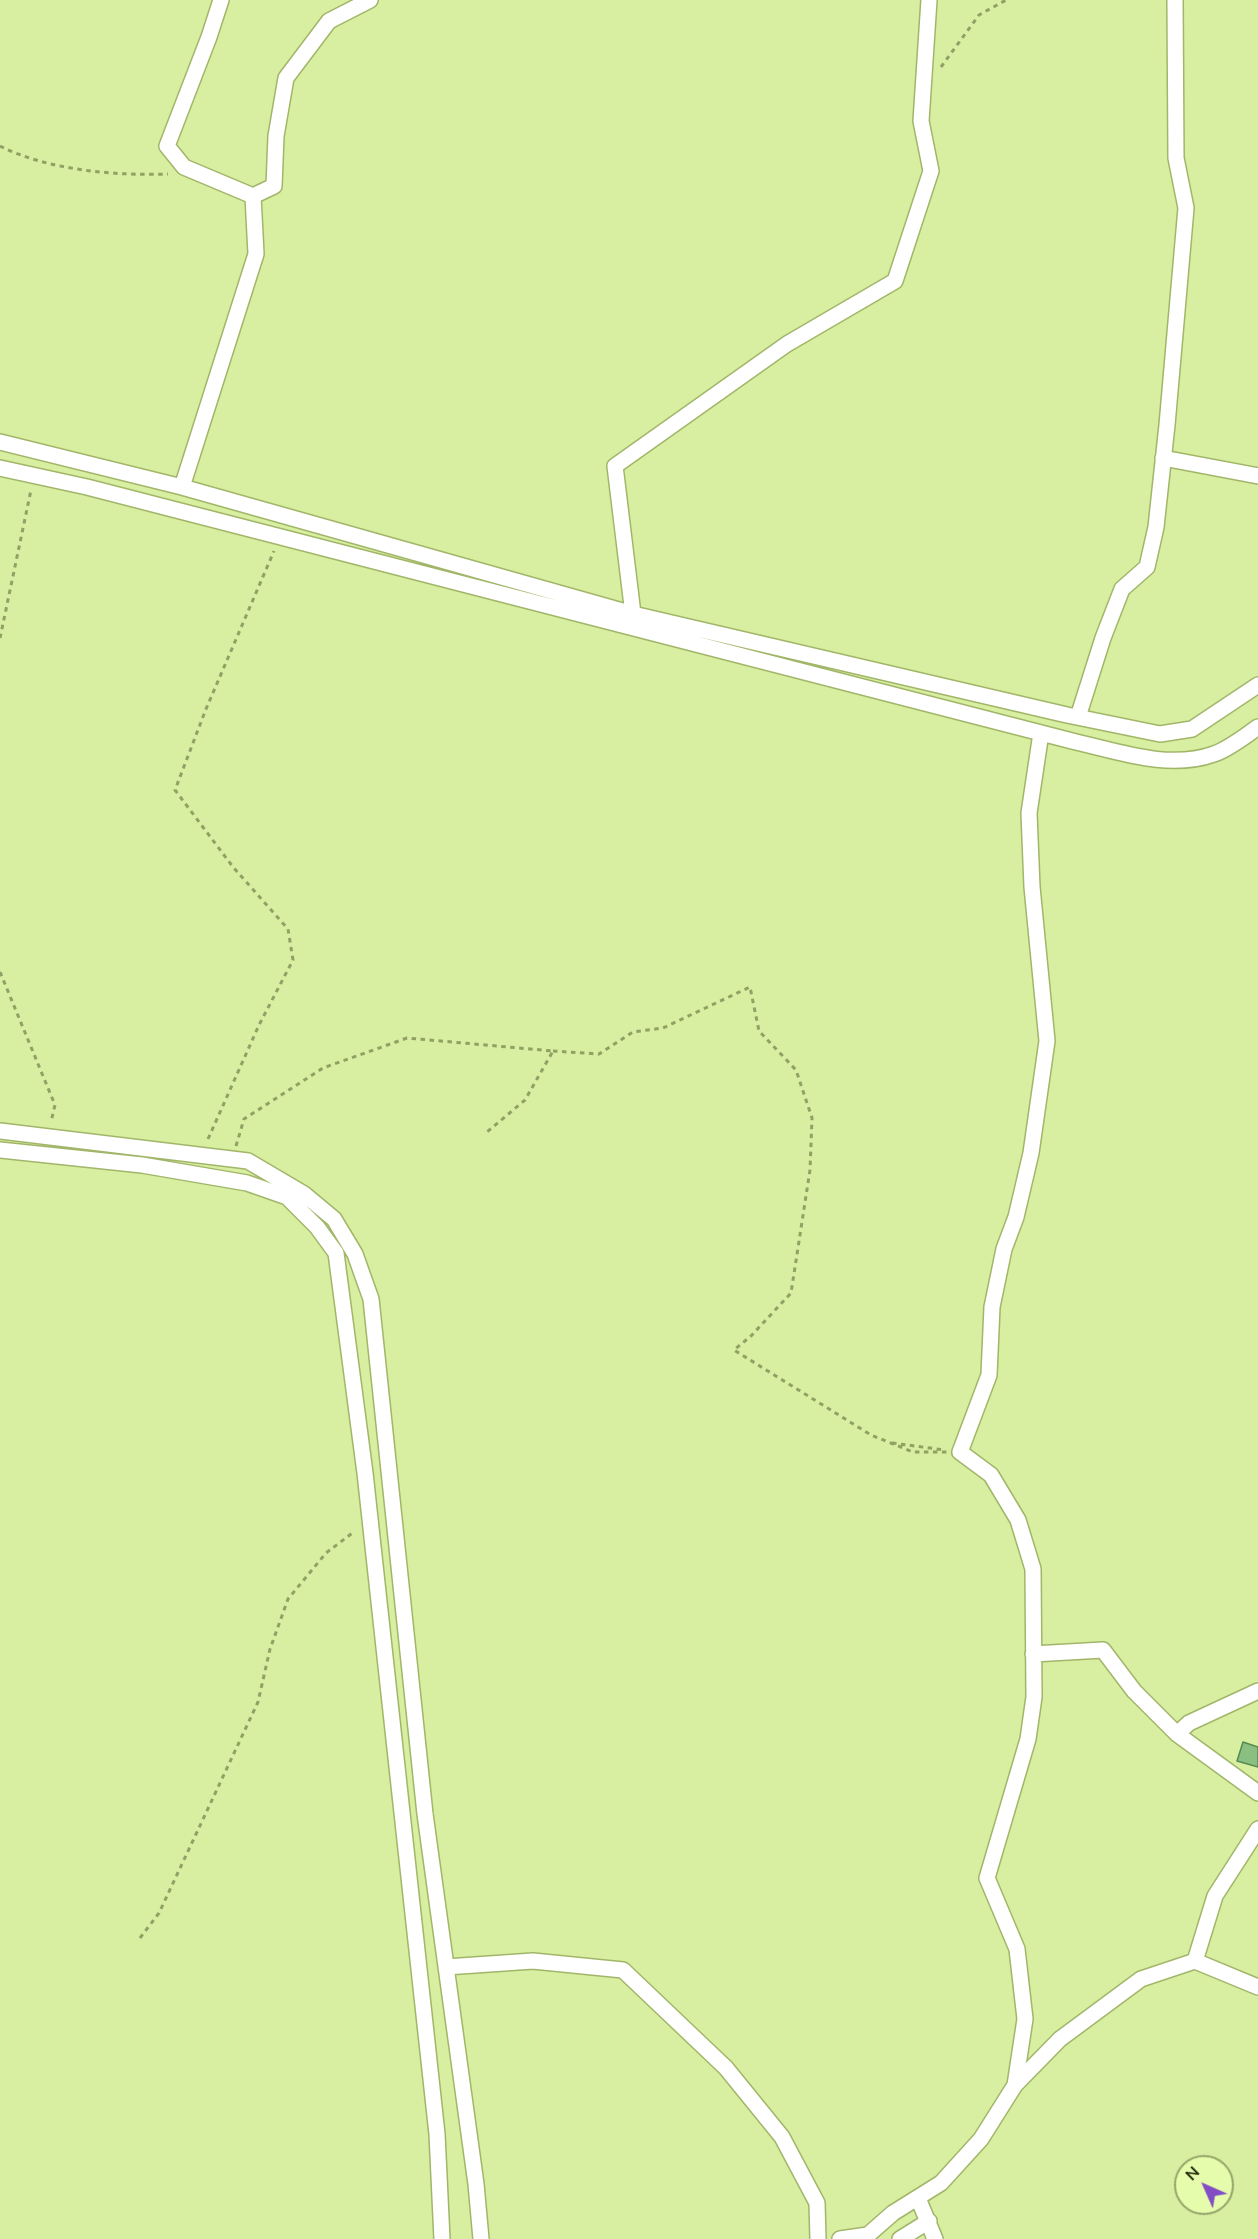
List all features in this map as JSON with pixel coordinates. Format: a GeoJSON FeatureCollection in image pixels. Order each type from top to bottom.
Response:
{"type":"FeatureCollection","features":[{"type":"Feature","properties":{"kind":"street"},"geometry":{"type":"LineString","coordinates":[[221,0],[167,146],[184,167],[253,196],[274,186],[276,136],[286,78],[329,21],[370,0]]}},
{"type":"Feature","properties":{"kind":"street"},"geometry":{"type":"LineString","coordinates":[[633,614],[615,466],[787,344],[895,281],[931,171],[921,121],[929,0]]}},
{"type":"Feature","properties":{"kind":"street"},"geometry":{"type":"LineString","coordinates":[[1078,717],[1102,638],[1122,589],[1147,567],[1156,528],[1186,207],[1176,158],[1175,0]]}},
{"type":"Feature","properties":{"kind":"street"},"geometry":{"type":"LineString","coordinates":[[182,487],[256,254],[253,196]]}},
{"type":"Feature","properties":{"kind":"street"},"geometry":{"type":"LineString","coordinates":[[0,442],[182,487],[633,614],[1160,734],[1192,729],[1258,685]]}},
{"type":"Feature","properties":{"kind":"street"},"geometry":{"type":"LineString","coordinates":[[1163,458],[1258,476]]}},
{"type":"Feature","properties":{"kind":"street"},"geometry":{"type":"LineString","coordinates":[[0,468],[87,487],[1041,733],[1160,760],[1186,761],[1216,754],[1257,728]]}},
{"type":"Feature","properties":{"kind":"street"},"geometry":{"type":"LineString","coordinates":[[1015,2085],[1025,2019],[1017,1949],[987,1878],[1028,1739],[1034,1697],[1033,1569],[1018,1520],[991,1475],[960,1452],[989,1375],[992,1307],[1004,1249],[1016,1217],[1031,1153],[1047,1041],[1032,887],[1029,813],[1041,733]]}},
{"type":"Feature","properties":{"kind":"street"},"geometry":{"type":"LineString","coordinates":[[0,1131],[248,1161],[304,1194],[334,1219],[355,1254],[371,1299],[425,1814],[476,2184],[481,2239]]}},
{"type":"Feature","properties":{"kind":"street"},"geometry":{"type":"LineString","coordinates":[[0,1150],[142,1165],[247,1183],[287,1197],[317,1227],[336,1253],[342,1283],[370,1518],[437,2134],[442,2239]]}},
{"type":"Feature","properties":{"kind":"street"},"geometry":{"type":"LineString","coordinates":[[1033,1654],[1103,1650],[1134,1691],[1177,1734],[1258,1793]]}},
{"type":"Feature","properties":{"kind":"street"},"geometry":{"type":"LineString","coordinates":[[1177,1734],[1189,1723],[1258,1691]]}},
{"type":"Feature","properties":{"kind":"street"},"geometry":{"type":"LineString","coordinates":[[1195,1961],[1215,1896],[1258,1829]]}},
{"type":"Feature","properties":{"kind":"street"},"geometry":{"type":"LineString","coordinates":[[446,1967],[533,1961],[623,1970],[726,2068],[782,2137],[817,2203],[818,2239]]}},
{"type":"Feature","properties":{"kind":"street"},"geometry":{"type":"LineString","coordinates":[[840,2239],[868,2235],[894,2213],[942,2183],[981,2139],[1015,2085],[1060,2039],[1141,1979],[1195,1961],[1258,1987]]}},
{"type":"Feature","properties":{"kind":"street"},"geometry":{"type":"LineString","coordinates":[[918,2198],[935,2239]]}},
{"type":"Feature","properties":{"kind":"street"},"geometry":{"type":"LineString","coordinates":[[900,2239],[929,2221]]}},
{"type":"Feature","properties":{"kind":"path"},"geometry":{"type":"LineString","coordinates":[[924,76],[940,69],[979,15],[1006,0]]}},
{"type":"Feature","properties":{"kind":"path"},"geometry":{"type":"LineString","coordinates":[[0,146],[22,157],[107,173],[168,174],[184,167]]}},
{"type":"Feature","properties":{"kind":"path"},"geometry":{"type":"LineString","coordinates":[[0,638],[33,476]]}},
{"type":"Feature","properties":{"kind":"path"},"geometry":{"type":"LineString","coordinates":[[201,1155],[259,1025],[293,960],[288,930],[233,867],[175,790],[206,709],[275,549],[277,536]]}},
{"type":"Feature","properties":{"kind":"path"},"geometry":{"type":"LineString","coordinates":[[0,972],[55,1105],[48,1136]]}},
{"type":"Feature","properties":{"kind":"path"},"geometry":{"type":"LineString","coordinates":[[232,1159],[244,1119],[323,1068],[407,1038],[599,1054],[633,1032],[663,1028],[750,987],[759,1031],[796,1070],[812,1118],[811,1149],[810,1170],[791,1293],[751,1336],[734,1350],[871,1435],[913,1452],[960,1452]]}},
{"type":"Feature","properties":{"kind":"path"},"geometry":{"type":"LineString","coordinates":[[487,1132],[525,1100],[552,1051]]}},
{"type":"Feature","properties":{"kind":"path"},"geometry":{"type":"LineString","coordinates":[[140,1938],[159,1913],[258,1702],[270,1649],[288,1599],[326,1553],[370,1518]]}},
{"type":"Feature","properties":{"kind":"building"},"geometry":{"type":"Polygon","coordinates":[[[1243,1742],[1258,1747],[1258,1767],[1237,1761],[1243,1742]]]}}]}
